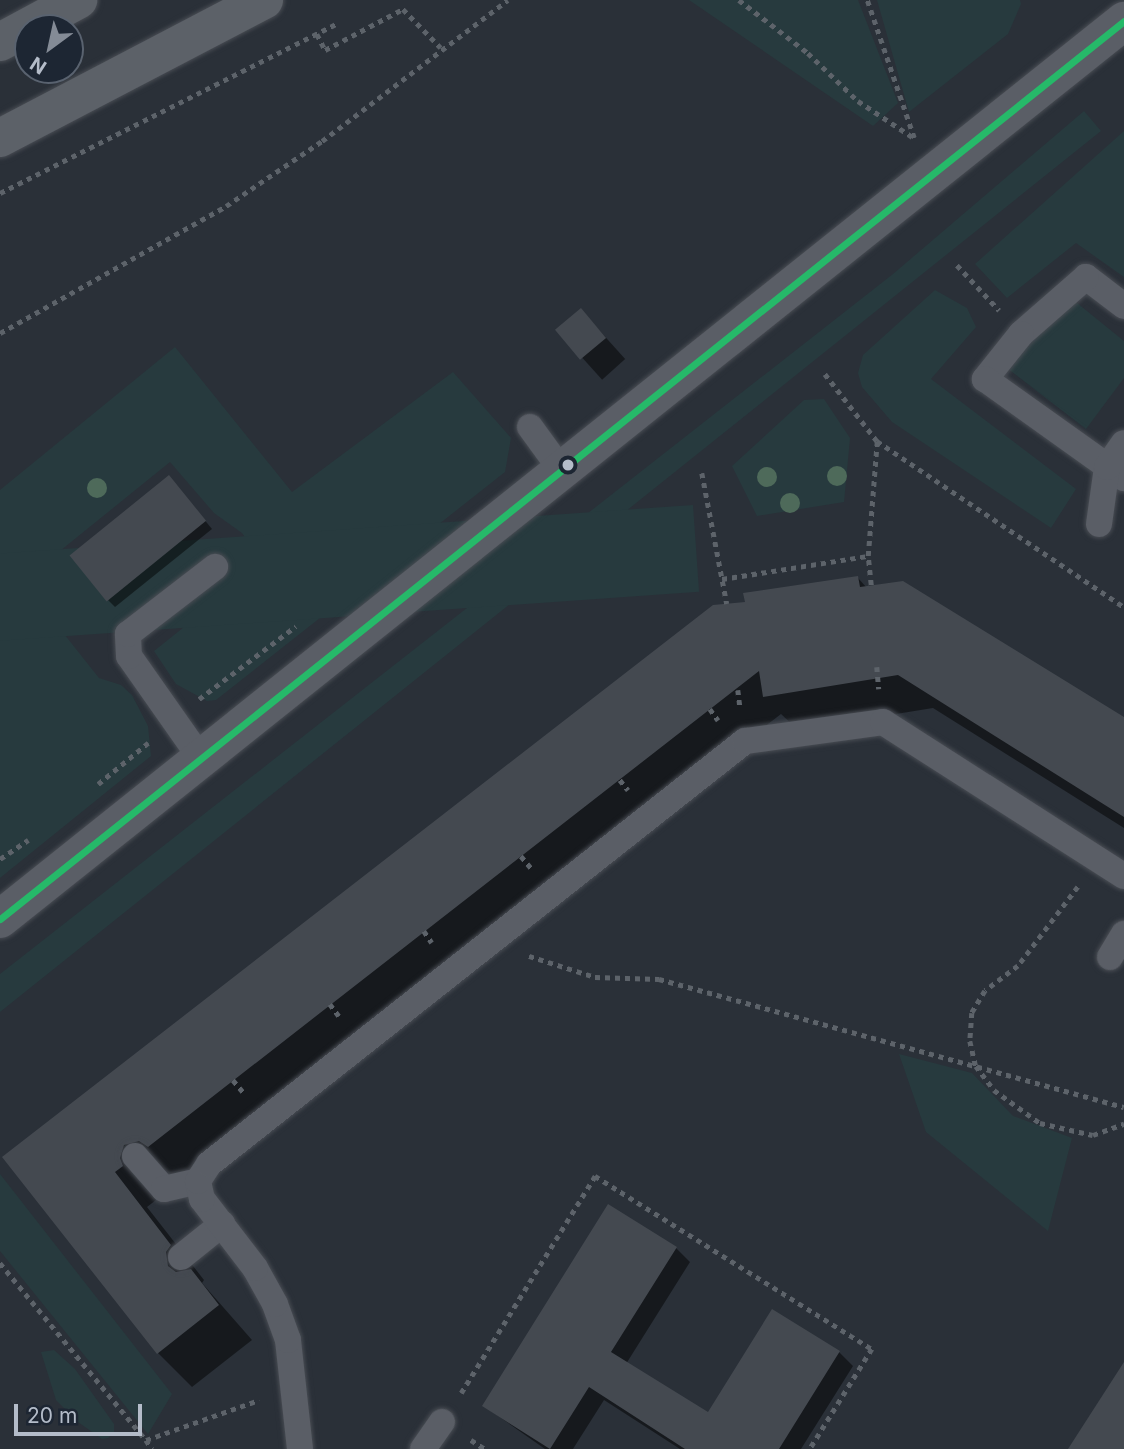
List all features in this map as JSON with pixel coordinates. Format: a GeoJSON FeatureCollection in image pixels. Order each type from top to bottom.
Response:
{"type":"FeatureCollection","features":[{"type":"Feature","properties":{"kind":"main road"},"geometry":{"type":"LineString","coordinates":[[0,42],[78,0]]}},
{"type":"Feature","properties":{"kind":"main road"},"geometry":{"type":"LineString","coordinates":[[0,138],[264,0]]}},
{"type":"Feature","properties":{"kind":"street"},"geometry":{"type":"LineString","coordinates":[[0,919],[1124,21]]}},
{"type":"Feature","properties":{"kind":"lane"},"geometry":{"type":"LineString","coordinates":[[1116,472],[985,379],[1021,334],[1086,277],[1124,306]]}},
{"type":"Feature","properties":{"kind":"lane"},"geometry":{"type":"LineString","coordinates":[[530,427],[562,471]]}},
{"type":"Feature","properties":{"kind":"lane"},"geometry":{"type":"LineString","coordinates":[[1099,524],[1124,443]]}},
{"type":"Feature","properties":{"kind":"lane"},"geometry":{"type":"LineString","coordinates":[[202,760],[128,656],[128,634],[215,567]]}},
{"type":"Feature","properties":{"kind":"lane"},"geometry":{"type":"LineString","coordinates":[[135,1156],[164,1189],[198,1181],[209,1164],[745,741],[881,721],[1124,876]]}},
{"type":"Feature","properties":{"kind":"lane"},"geometry":{"type":"LineString","coordinates":[[1110,957],[1124,934]]}},
{"type":"Feature","properties":{"kind":"lane"},"geometry":{"type":"LineString","coordinates":[[198,1181],[202,1199],[222,1224],[275,1304],[288,1340],[300,1449]]}},
{"type":"Feature","properties":{"kind":"lane"},"geometry":{"type":"LineString","coordinates":[[181,1256],[222,1224]]}},
{"type":"Feature","properties":{"kind":"lane"},"geometry":{"type":"LineString","coordinates":[[423,1449],[442,1422]]}},
{"type":"Feature","properties":{"kind":"path"},"geometry":{"type":"LineString","coordinates":[[0,333],[226,206],[322,141],[441,48],[508,0]]}},
{"type":"Feature","properties":{"kind":"path"},"geometry":{"type":"LineString","coordinates":[[739,0],[808,52],[858,102],[914,138],[867,0]]}},
{"type":"Feature","properties":{"kind":"path"},"geometry":{"type":"LineString","coordinates":[[317,34],[325,50],[403,9],[441,48]]}},
{"type":"Feature","properties":{"kind":"path"},"geometry":{"type":"LineString","coordinates":[[0,194],[337,24]]}},
{"type":"Feature","properties":{"kind":"path"},"geometry":{"type":"LineString","coordinates":[[957,265],[1021,334]]}},
{"type":"Feature","properties":{"kind":"path"},"geometry":{"type":"LineString","coordinates":[[825,374],[877,441],[1124,607]]}},
{"type":"Feature","properties":{"kind":"path"},"geometry":{"type":"LineString","coordinates":[[871,585],[868,556],[877,441]]}},
{"type":"Feature","properties":{"kind":"path"},"geometry":{"type":"LineString","coordinates":[[702,473],[727,604]]}},
{"type":"Feature","properties":{"kind":"path"},"geometry":{"type":"LineString","coordinates":[[722,579],[868,556]]}},
{"type":"Feature","properties":{"kind":"path"},"geometry":{"type":"LineString","coordinates":[[1097,859],[1066,907],[1018,966],[985,991],[972,1013],[970,1041],[976,1066],[993,1090],[1040,1123],[1093,1135],[1124,1124]]}},
{"type":"Feature","properties":{"kind":"path"},"geometry":{"type":"LineString","coordinates":[[556,964],[595,977],[659,979],[1124,1107]]}},
{"type":"Feature","properties":{"kind":"path"},"geometry":{"type":"LineString","coordinates":[[442,1422],[596,1176],[872,1349],[810,1449]]}},
{"type":"Feature","properties":{"kind":"path"},"geometry":{"type":"LineString","coordinates":[[0,1263],[152,1449]]}},
{"type":"Feature","properties":{"kind":"path"},"geometry":{"type":"LineString","coordinates":[[146,1440],[295,1387]]}},
{"type":"Feature","properties":{"kind":"green space"},"geometry":{"type":"Polygon","coordinates":[[[689,0],[858,0],[898,103],[873,126],[689,0]]]}},
{"type":"Feature","properties":{"kind":"green space"},"geometry":{"type":"Polygon","coordinates":[[[877,0],[1020,0],[1021,4],[1008,34],[909,112],[877,0]]]}},
{"type":"Feature","properties":{"kind":"green space"},"geometry":{"type":"Polygon","coordinates":[[[1084,111],[1101,131],[0,1012],[0,974],[893,274],[1084,111]]]}},
{"type":"Feature","properties":{"kind":"green space"},"geometry":{"type":"Polygon","coordinates":[[[1124,131],[1124,277],[1076,243],[1007,298],[975,264],[1124,131]]]}},
{"type":"Feature","properties":{"kind":"green space"},"geometry":{"type":"Polygon","coordinates":[[[935,290],[967,308],[976,327],[931,379],[1076,489],[1051,528],[892,422],[862,387],[858,373],[863,355],[935,290]]]}},
{"type":"Feature","properties":{"kind":"green space"},"geometry":{"type":"Polygon","coordinates":[[[1066,294],[1124,341],[1124,378],[1086,429],[1003,365],[1066,294]]]}},
{"type":"Feature","properties":{"kind":"green space"},"geometry":{"type":"Polygon","coordinates":[[[175,347],[292,492],[453,372],[511,438],[505,472],[216,700],[207,701],[176,684],[154,651],[264,563],[242,533],[214,513],[170,462],[55,555],[86,595],[53,620],[99,678],[121,685],[132,695],[148,726],[151,756],[0,878],[0,490],[175,347]]]}},
{"type":"Feature","properties":{"kind":"green space"},"geometry":{"type":"Polygon","coordinates":[[[824,399],[850,438],[844,502],[757,516],[732,466],[804,400],[824,399]]]}},
{"type":"Feature","properties":{"kind":"green space"},"geometry":{"type":"Polygon","coordinates":[[[693,505],[699,592],[0,641],[0,553],[693,505]]]}},
{"type":"Feature","properties":{"kind":"green space"},"geometry":{"type":"Polygon","coordinates":[[[899,1054],[972,1073],[1013,1116],[1072,1138],[1048,1231],[926,1132],[899,1054]]]}},
{"type":"Feature","properties":{"kind":"green space"},"geometry":{"type":"Polygon","coordinates":[[[0,1174],[172,1394],[148,1434],[0,1251],[0,1174]]]}},
{"type":"Feature","properties":{"kind":"green space"},"geometry":{"type":"Polygon","coordinates":[[[54,1350],[75,1369],[114,1424],[114,1432],[108,1438],[102,1439],[78,1422],[56,1400],[41,1352],[54,1350]]]}},
{"type":"Feature","properties":{"kind":"building"},"geometry":{"type":"Polygon","coordinates":[[[581,308],[606,338],[580,360],[555,330],[581,308]]]}},
{"type":"Feature","properties":{"kind":"building"},"geometry":{"type":"Polygon","coordinates":[[[169,475],[206,521],[107,601],[70,556],[169,475]]]}},
{"type":"Feature","properties":{"kind":"building"},"geometry":{"type":"Polygon","coordinates":[[[858,576],[860,587],[903,581],[1124,717],[1124,817],[898,675],[763,697],[759,671],[148,1147],[139,1141],[124,1145],[120,1158],[123,1166],[115,1172],[171,1245],[166,1252],[168,1266],[176,1272],[191,1269],[219,1305],[157,1354],[2,1157],[713,605],[745,602],[743,593],[858,576]]]}},
{"type":"Feature","properties":{"kind":"building"},"geometry":{"type":"Polygon","coordinates":[[[608,1204],[677,1247],[611,1352],[708,1412],[772,1309],[840,1351],[779,1449],[685,1449],[589,1387],[550,1449],[482,1406],[608,1204]]]}},
{"type":"Feature","properties":{"kind":"building"},"geometry":{"type":"Polygon","coordinates":[[[1124,1362],[1124,1449],[1068,1449],[1124,1362]]]}},
{"type":"Feature","properties":{"kind":"transit line"},"geometry":{"type":"LineString","coordinates":[[0,919],[1124,21]]}}]}
